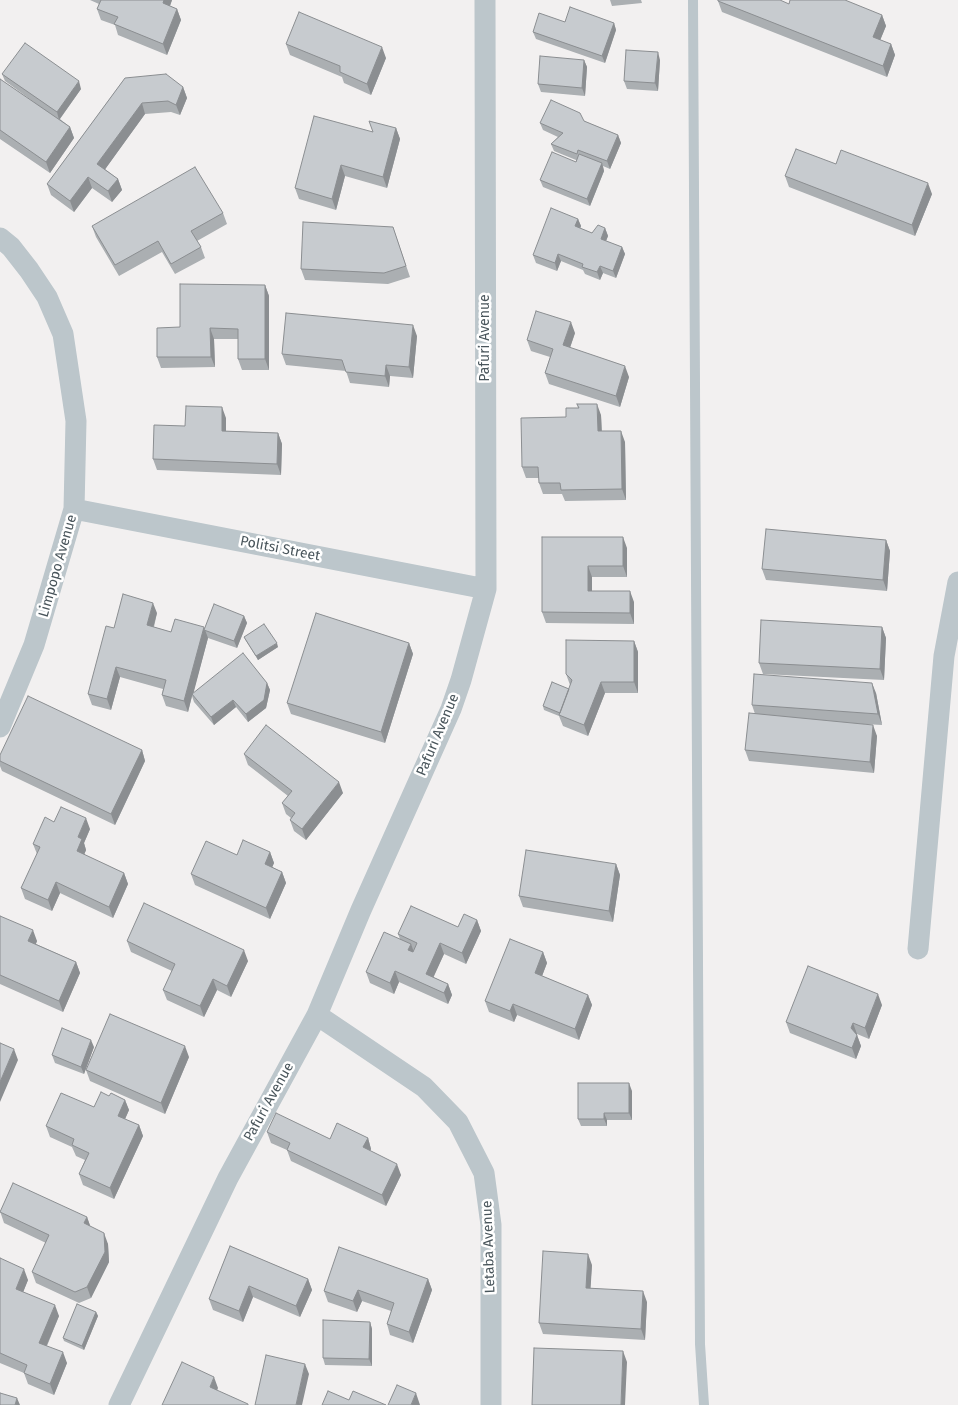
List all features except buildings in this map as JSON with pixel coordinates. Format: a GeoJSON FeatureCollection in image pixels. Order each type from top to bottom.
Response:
{"type":"FeatureCollection","features":[{"type":"Feature","properties":{"kind":"street","name":"Pafuri Avenue"},"geometry":{"type":"LineString","coordinates":[[120,1405],[228,1178],[318,1015],[361,910],[451,709],[486,589],[484,0]]}},
{"type":"Feature","properties":{"kind":"street","name":"Limpopo Avenue"},"geometry":{"type":"LineString","coordinates":[[0,238],[11,247],[34,277],[47,297],[63,334],[76,421],[74,509],[34,645],[0,727]]}},
{"type":"Feature","properties":{"kind":"street","name":"Politsi Street"},"geometry":{"type":"LineString","coordinates":[[74,509],[486,589]]}},
{"type":"Feature","properties":{"kind":"street"},"geometry":{"type":"LineString","coordinates":[[918,949],[944,656],[958,582]]}},
{"type":"Feature","properties":{"kind":"street","name":"Letaba Avenue"},"geometry":{"type":"LineString","coordinates":[[318,1015],[424,1087],[458,1122],[484,1173],[491,1225],[491,1405]]}},
{"type":"Feature","properties":{"kind":"lane"},"geometry":{"type":"LineString","coordinates":[[693,0],[700,1344],[704,1405]]}}]}
